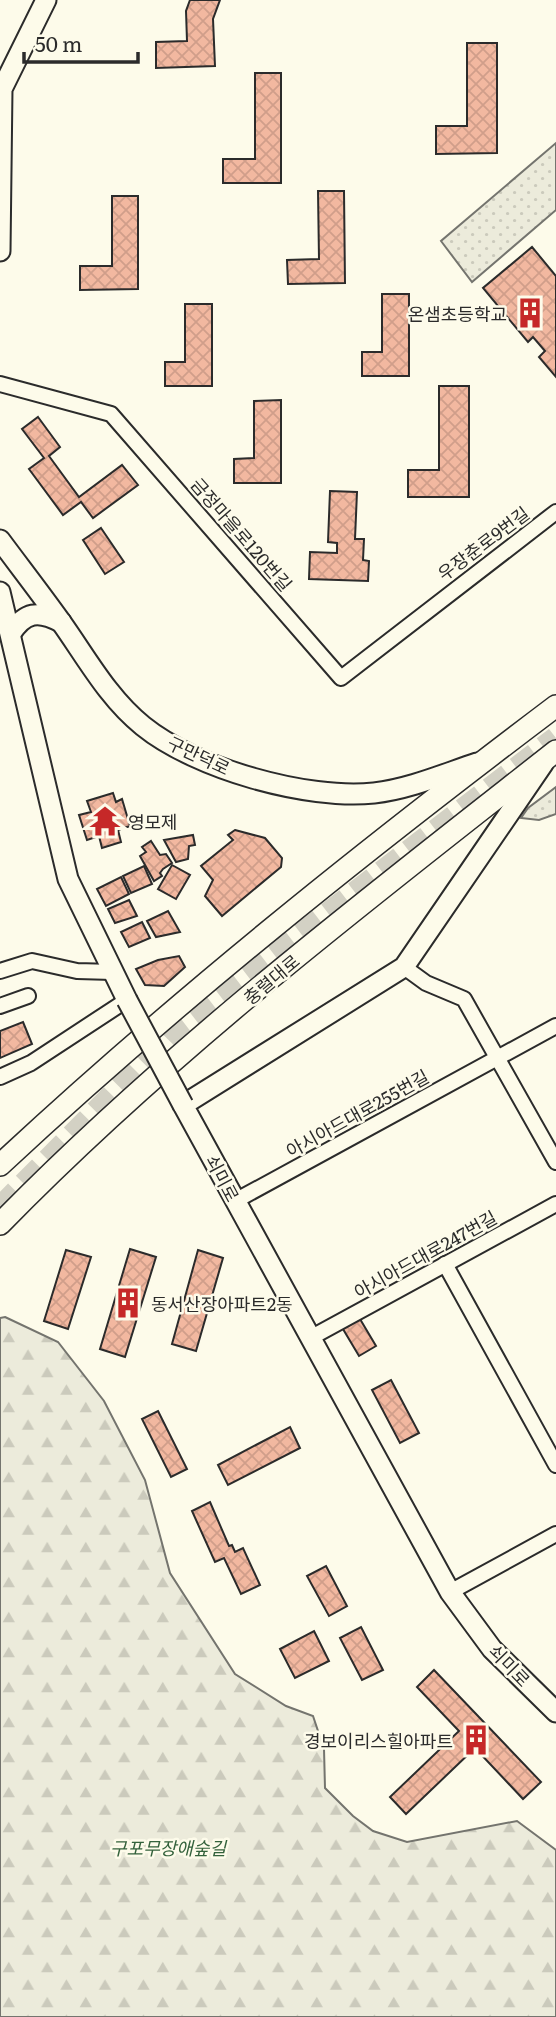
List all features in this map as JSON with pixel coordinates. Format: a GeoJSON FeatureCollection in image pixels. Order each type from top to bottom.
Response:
{"type":"FeatureCollection","features":[{"type":"Feature","properties":{"kind":"main road"},"geometry":{"type":"LineString","coordinates":[[0,251],[1,88],[46,0]]}},
{"type":"Feature","properties":{"kind":"main road","name":"구만덕로"},"geometry":{"type":"LineString","coordinates":[[0,540],[62,622],[112,695],[143,726],[183,751],[262,782],[329,794],[376,793],[429,780],[484,760]]}},
{"type":"Feature","properties":{"kind":"main road","name":"쇠미로"},"geometry":{"type":"LineString","coordinates":[[0,592],[8,657],[40,766],[68,879],[113,972],[234,1201],[312,1337],[450,1592],[492,1649],[556,1712]]}},
{"type":"Feature","properties":{"kind":"main road"},"geometry":{"type":"LineString","coordinates":[[5,620],[20,620],[31,615],[46,614],[62,622]]}},
{"type":"Feature","properties":{"kind":"main road"},"geometry":{"type":"LineString","coordinates":[[0,1165],[163,1018],[303,901],[556,706]]}},
{"type":"Feature","properties":{"kind":"main road"},"geometry":{"type":"LineString","coordinates":[[183,1105],[404,967],[552,754]]}},
{"type":"Feature","properties":{"kind":"main road","name":"충렬대로"},"geometry":{"type":"LineString","coordinates":[[0,1224],[138,1091],[285,967],[552,754]]}},
{"type":"Feature","properties":{"kind":"street","name":"금정마을로120번길"},"geometry":{"type":"LineString","coordinates":[[0,384],[111,414],[341,678],[434,605]]}},
{"type":"Feature","properties":{"kind":"street","name":"우장춘로9번길"},"geometry":{"type":"LineString","coordinates":[[434,605],[556,512]]}},
{"type":"Feature","properties":{"kind":"street"},"geometry":{"type":"LineString","coordinates":[[0,971],[32,961],[77,971],[113,972]]}},
{"type":"Feature","properties":{"kind":"street"},"geometry":{"type":"LineString","coordinates":[[404,967],[426,983],[464,999],[556,1162]]}},
{"type":"Feature","properties":{"kind":"street"},"geometry":{"type":"LineString","coordinates":[[0,1006],[28,996]]}},
{"type":"Feature","properties":{"kind":"street"},"geometry":{"type":"LineString","coordinates":[[0,1077],[31,1063],[127,1000]]}},
{"type":"Feature","properties":{"kind":"street","name":"아시아드대로255번길"},"geometry":{"type":"LineString","coordinates":[[234,1201],[556,1026]]}},
{"type":"Feature","properties":{"kind":"street","name":"아시아드대로247번길"},"geometry":{"type":"LineString","coordinates":[[312,1337],[556,1204]]}},
{"type":"Feature","properties":{"kind":"street"},"geometry":{"type":"LineString","coordinates":[[445,1264],[556,1465]]}},
{"type":"Feature","properties":{"kind":"street"},"geometry":{"type":"LineString","coordinates":[[450,1592],[556,1534]]}},
{"type":"Feature","properties":{"kind":"green space"},"geometry":{"type":"Polygon","coordinates":[[[556,143],[556,210],[472,282],[441,241],[556,143]]]}},
{"type":"Feature","properties":{"kind":"green space"},"geometry":{"type":"Polygon","coordinates":[[[556,787],[556,814],[539,820],[521,818],[528,808],[556,787]]]}},
{"type":"Feature","properties":{"kind":"green space","name":"구포무장애숲길"},"geometry":{"type":"Polygon","coordinates":[[[5,1317],[58,1342],[104,1401],[145,1480],[170,1573],[235,1674],[286,1706],[313,1716],[324,1749],[325,1788],[353,1816],[373,1831],[407,1842],[517,1821],[556,1850],[556,2017],[0,2017],[0,1318],[5,1317]]]}},
{"type":"Feature","properties":{"kind":"building"},"geometry":{"type":"Polygon","coordinates":[[[190,0],[220,0],[213,19],[215,66],[156,68],[156,42],[187,41],[186,11],[190,0]]]}},
{"type":"Feature","properties":{"kind":"building"},"geometry":{"type":"Polygon","coordinates":[[[467,43],[497,43],[497,153],[436,154],[436,126],[467,126],[467,43]]]}},
{"type":"Feature","properties":{"kind":"building"},"geometry":{"type":"Polygon","coordinates":[[[255,73],[281,73],[281,183],[223,183],[223,159],[255,159],[255,73]]]}},
{"type":"Feature","properties":{"kind":"building"},"geometry":{"type":"Polygon","coordinates":[[[318,191],[344,191],[345,283],[288,284],[287,260],[319,259],[318,191]]]}},
{"type":"Feature","properties":{"kind":"building"},"geometry":{"type":"Polygon","coordinates":[[[112,196],[138,196],[138,289],[80,290],[80,266],[112,266],[112,196]]]}},
{"type":"Feature","properties":{"kind":"building","name":"온샘초등학교"},"geometry":{"type":"Polygon","coordinates":[[[532,247],[556,276],[556,377],[539,357],[545,351],[533,337],[528,342],[483,288],[532,247]]]}},
{"type":"Feature","properties":{"kind":"building"},"geometry":{"type":"Polygon","coordinates":[[[382,294],[409,294],[409,376],[362,376],[362,352],[382,352],[382,294]]]}},
{"type":"Feature","properties":{"kind":"building"},"geometry":{"type":"Polygon","coordinates":[[[185,304],[212,304],[212,386],[165,386],[165,362],[185,362],[185,304]]]}},
{"type":"Feature","properties":{"kind":"building"},"geometry":{"type":"Polygon","coordinates":[[[439,386],[469,386],[469,497],[408,497],[408,470],[439,470],[439,386]]]}},
{"type":"Feature","properties":{"kind":"building"},"geometry":{"type":"Polygon","coordinates":[[[281,400],[281,483],[234,483],[234,459],[254,458],[254,401],[281,400]]]}},
{"type":"Feature","properties":{"kind":"building"},"geometry":{"type":"Polygon","coordinates":[[[38,417],[60,447],[49,456],[79,497],[122,465],[138,485],[93,518],[81,502],[63,515],[29,469],[44,458],[22,429],[38,417]]]}},
{"type":"Feature","properties":{"kind":"building"},"geometry":{"type":"Polygon","coordinates":[[[330,491],[357,492],[355,539],[364,539],[363,560],[369,561],[368,581],[309,579],[310,552],[337,553],[337,543],[328,542],[330,491]]]}},
{"type":"Feature","properties":{"kind":"building"},"geometry":{"type":"Polygon","coordinates":[[[101,528],[124,562],[105,574],[83,540],[101,528]]]}},
{"type":"Feature","properties":{"kind":"building","name":"영모제"},"geometry":{"type":"Polygon","coordinates":[[[113,793],[116,802],[122,799],[130,826],[118,830],[121,842],[102,848],[99,836],[87,840],[79,815],[91,812],[87,801],[113,793]]]}},
{"type":"Feature","properties":{"kind":"building"},"geometry":{"type":"Polygon","coordinates":[[[235,830],[265,838],[282,858],[281,867],[222,916],[205,896],[213,880],[201,866],[233,840],[228,835],[235,830]]]}},
{"type":"Feature","properties":{"kind":"building"},"geometry":{"type":"Polygon","coordinates":[[[193,835],[195,845],[189,846],[188,859],[176,862],[164,840],[193,835]]]}},
{"type":"Feature","properties":{"kind":"building"},"geometry":{"type":"Polygon","coordinates":[[[151,841],[160,855],[166,854],[172,863],[163,869],[160,873],[162,876],[154,881],[140,856],[146,852],[142,847],[151,841]]]}},
{"type":"Feature","properties":{"kind":"building"},"geometry":{"type":"Polygon","coordinates":[[[172,865],[190,875],[176,899],[158,889],[172,865]]]}},
{"type":"Feature","properties":{"kind":"building"},"geometry":{"type":"Polygon","coordinates":[[[144,866],[152,884],[131,893],[123,876],[144,866]]]}},
{"type":"Feature","properties":{"kind":"building"},"geometry":{"type":"Polygon","coordinates":[[[121,877],[129,894],[106,906],[97,889],[121,877]]]}},
{"type":"Feature","properties":{"kind":"building"},"geometry":{"type":"Polygon","coordinates":[[[129,900],[137,916],[115,923],[108,909],[129,900]]]}},
{"type":"Feature","properties":{"kind":"building"},"geometry":{"type":"Polygon","coordinates":[[[168,911],[180,932],[156,937],[147,921],[168,911]]]}},
{"type":"Feature","properties":{"kind":"building"},"geometry":{"type":"Polygon","coordinates":[[[142,922],[150,938],[129,947],[121,932],[142,922]]]}},
{"type":"Feature","properties":{"kind":"building"},"geometry":{"type":"Polygon","coordinates":[[[179,956],[185,967],[164,986],[145,985],[136,969],[158,960],[179,956]]]}},
{"type":"Feature","properties":{"kind":"building"},"geometry":{"type":"Polygon","coordinates":[[[23,1022],[32,1044],[0,1058],[0,1031],[23,1022]]]}},
{"type":"Feature","properties":{"kind":"building","name":"동서산장아파트2동"},"geometry":{"type":"Polygon","coordinates":[[[130,1249],[156,1257],[125,1357],[100,1349],[130,1249]]]}},
{"type":"Feature","properties":{"kind":"building"},"geometry":{"type":"Polygon","coordinates":[[[66,1250],[91,1257],[68,1329],[44,1321],[66,1250]]]}},
{"type":"Feature","properties":{"kind":"building"},"geometry":{"type":"Polygon","coordinates":[[[198,1250],[223,1258],[196,1351],[172,1344],[198,1250]]]}},
{"type":"Feature","properties":{"kind":"building"},"geometry":{"type":"Polygon","coordinates":[[[360,1319],[376,1346],[359,1356],[343,1329],[360,1319]]]}},
{"type":"Feature","properties":{"kind":"building"},"geometry":{"type":"Polygon","coordinates":[[[391,1380],[419,1433],[400,1443],[372,1390],[391,1380]]]}},
{"type":"Feature","properties":{"kind":"building"},"geometry":{"type":"Polygon","coordinates":[[[158,1411],[187,1469],[171,1477],[142,1419],[158,1411]]]}},
{"type":"Feature","properties":{"kind":"building"},"geometry":{"type":"Polygon","coordinates":[[[290,1427],[300,1448],[228,1485],[218,1465],[290,1427]]]}},
{"type":"Feature","properties":{"kind":"building"},"geometry":{"type":"Polygon","coordinates":[[[210,1502],[229,1546],[232,1545],[235,1552],[243,1548],[260,1585],[241,1594],[224,1558],[215,1562],[192,1511],[210,1502]]]}},
{"type":"Feature","properties":{"kind":"building"},"geometry":{"type":"Polygon","coordinates":[[[326,1566],[347,1606],[329,1616],[307,1576],[326,1566]]]}},
{"type":"Feature","properties":{"kind":"building"},"geometry":{"type":"Polygon","coordinates":[[[361,1627],[383,1670],[362,1680],[340,1638],[361,1627]]]}},
{"type":"Feature","properties":{"kind":"building"},"geometry":{"type":"Polygon","coordinates":[[[314,1631],[329,1661],[295,1678],[280,1649],[314,1631]]]}},
{"type":"Feature","properties":{"kind":"building","name":"경보이리스힐아파트"},"geometry":{"type":"Polygon","coordinates":[[[434,1670],[541,1782],[523,1799],[475,1748],[406,1814],[390,1797],[459,1731],[417,1687],[434,1670]]]}},
{"type":"Feature","properties":{"kind":"tunnel"},"geometry":{"type":"LineString","coordinates":[[0,1208],[178,1029],[556,738]]}},
{"type":"Feature","properties":{"kind":"place","name":"온샘초등학교"},"geometry":{"type":"Point","coordinates":[530,313]}},
{"type":"Feature","properties":{"kind":"place","name":"영모제"},"geometry":{"type":"Point","coordinates":[105,821]}},
{"type":"Feature","properties":{"kind":"place","name":"동서산장아파트2동"},"geometry":{"type":"Point","coordinates":[128,1303]}},
{"type":"Feature","properties":{"kind":"place","name":"경보이리스힐아파트"},"geometry":{"type":"Point","coordinates":[476,1740]}}]}
